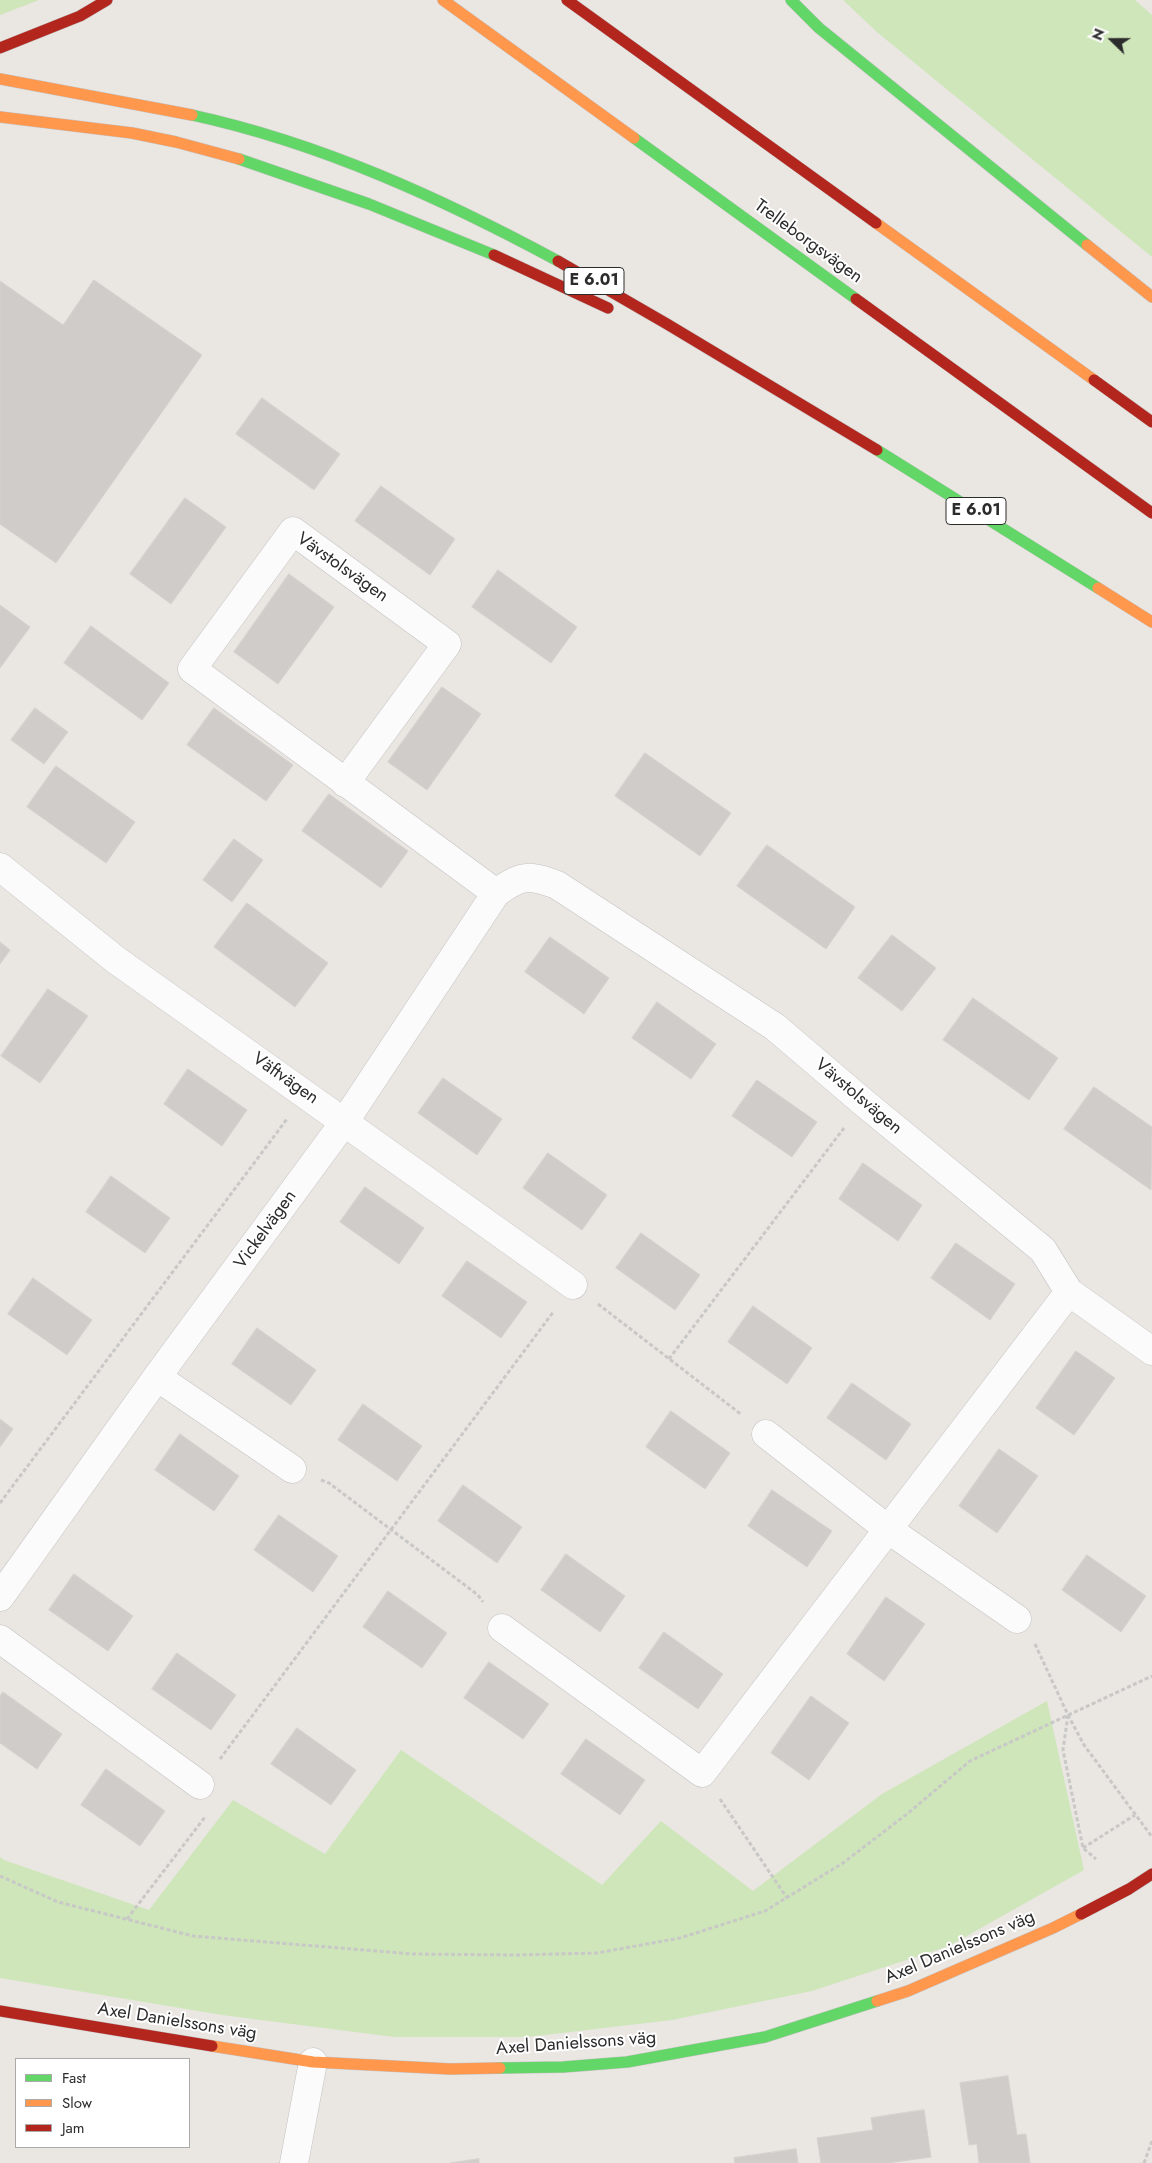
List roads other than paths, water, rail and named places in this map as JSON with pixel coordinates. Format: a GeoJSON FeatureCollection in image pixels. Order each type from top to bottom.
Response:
{"type":"FeatureCollection","features":[{"type":"Feature","properties":{"kind":"main road"},"geometry":{"type":"LineString","coordinates":[[0,48],[80,16],[107,0]]}},
{"type":"Feature","properties":{"kind":"main road","name":"Trelleborgsvägen"},"geometry":{"type":"LineString","coordinates":[[443,0],[1152,514]]}},
{"type":"Feature","properties":{"kind":"main road"},"geometry":{"type":"LineString","coordinates":[[567,0],[1152,422]]}},
{"type":"Feature","properties":{"kind":"main road"},"geometry":{"type":"LineString","coordinates":[[791,0],[819,28],[1152,297]]}},
{"type":"Feature","properties":{"kind":"main road","name":"E 6.01"},"geometry":{"type":"LineString","coordinates":[[0,79],[162,108],[230,123],[307,147],[381,176],[484,221],[568,266],[797,402],[933,484],[1152,622]]}},
{"type":"Feature","properties":{"kind":"main road"},"geometry":{"type":"LineString","coordinates":[[0,117],[107,130],[175,142],[289,174],[354,197],[474,246],[619,313]]}},
{"type":"Feature","properties":{"kind":"main road"},"geometry":{"type":"LineString","coordinates":[[661,334],[797,402]]}},
{"type":"Feature","properties":{"kind":"main road","name":"Axel Danielssons väg"},"geometry":{"type":"LineString","coordinates":[[0,2011],[313,2062],[450,2069],[563,2067],[628,2062],[765,2037],[908,1991],[1053,1928],[1129,1889],[1152,1874]]}},
{"type":"Feature","properties":{"kind":"street","name":"Vävstolsvägen"},"geometry":{"type":"LineString","coordinates":[[345,783],[447,644],[293,531],[192,668],[345,783],[496,893]]}},
{"type":"Feature","properties":{"kind":"street","name":"Väftvägen"},"geometry":{"type":"LineString","coordinates":[[0,867],[116,960],[574,1285]]}},
{"type":"Feature","properties":{"kind":"street","name":"Vävstolsvägen"},"geometry":{"type":"LineString","coordinates":[[536,876],[557,885],[775,1027],[1043,1250],[1070,1292],[1152,1350]]}},
{"type":"Feature","properties":{"kind":"street","name":"Vickelvägen"},"geometry":{"type":"LineString","coordinates":[[0,1597],[157,1377],[345,1121],[496,893],[514,880],[536,876]]}},
{"type":"Feature","properties":{"kind":"street"},"geometry":{"type":"LineString","coordinates":[[502,1628],[702,1773],[1070,1292]]}},
{"type":"Feature","properties":{"kind":"street"},"geometry":{"type":"LineString","coordinates":[[157,1377],[292,1469]]}},
{"type":"Feature","properties":{"kind":"street"},"geometry":{"type":"LineString","coordinates":[[766,1434],[889,1530],[1017,1619]]}},
{"type":"Feature","properties":{"kind":"street"},"geometry":{"type":"LineString","coordinates":[[0,1639],[200,1785]]}},
{"type":"Feature","properties":{"kind":"street"},"geometry":{"type":"LineString","coordinates":[[294,2163],[313,2062]]}}]}
